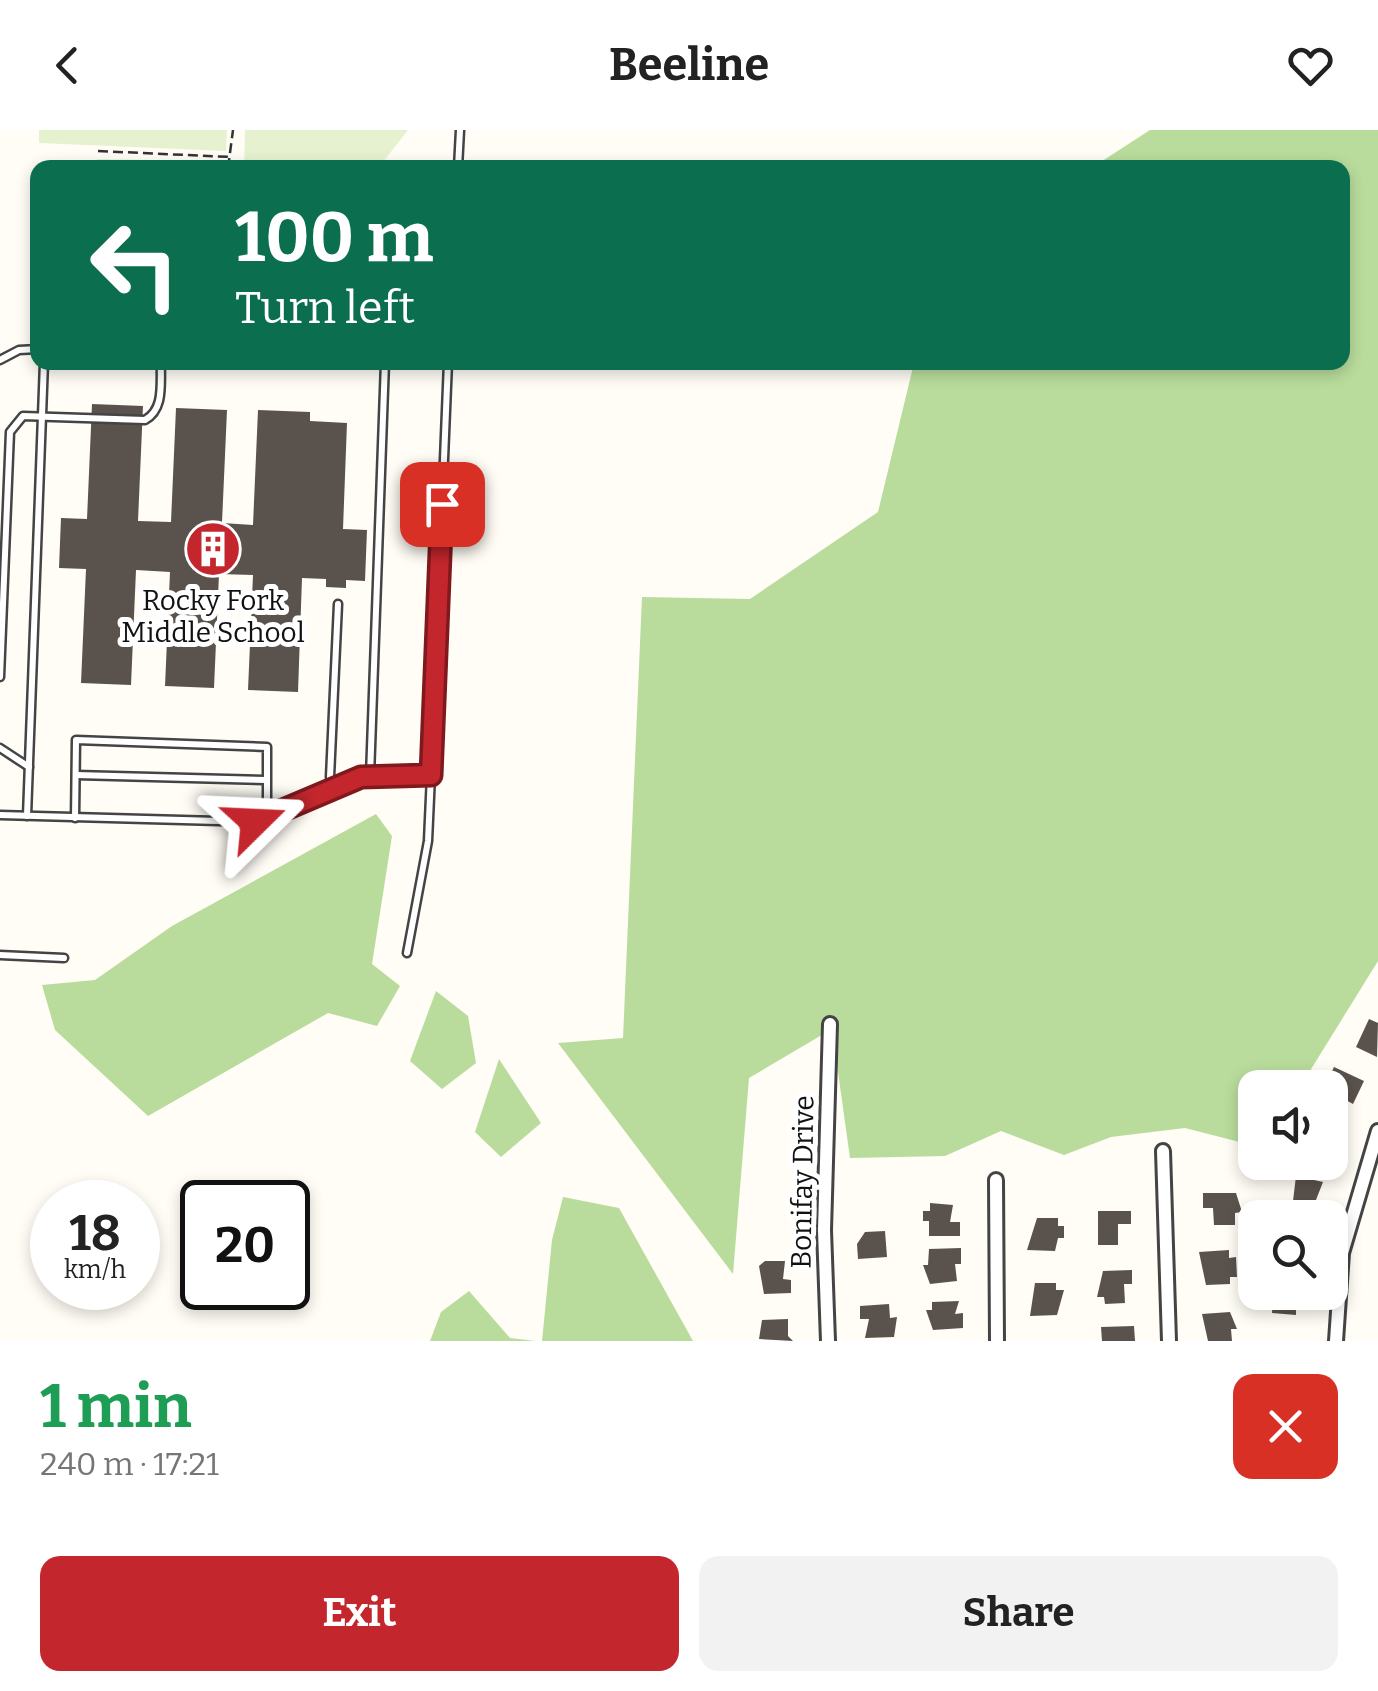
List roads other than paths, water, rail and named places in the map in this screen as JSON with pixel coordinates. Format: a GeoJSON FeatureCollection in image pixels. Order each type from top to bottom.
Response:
{"type":"FeatureCollection","features":[{"type":"Feature","properties":{"kind":"street","name":"Bonifay Drive"},"geometry":{"type":"LineString","coordinates":[[828,1341],[824,1230],[830,1024]]}},
{"type":"Feature","properties":{"kind":"street"},"geometry":{"type":"LineString","coordinates":[[1336,1341],[1342,1253],[1378,1131]]}},
{"type":"Feature","properties":{"kind":"street"},"geometry":{"type":"LineString","coordinates":[[1163,1150],[1169,1341]]}},
{"type":"Feature","properties":{"kind":"street"},"geometry":{"type":"LineString","coordinates":[[996,1180],[997,1341]]}},
{"type":"Feature","properties":{"kind":"lane"},"geometry":{"type":"LineString","coordinates":[[458,160],[460,130]]}},
{"type":"Feature","properties":{"kind":"lane"},"geometry":{"type":"LineString","coordinates":[[0,360],[19,350],[30,349]]}},
{"type":"Feature","properties":{"kind":"lane"},"geometry":{"type":"LineString","coordinates":[[27,816],[44,370]]}},
{"type":"Feature","properties":{"kind":"lane"},"geometry":{"type":"LineString","coordinates":[[0,677],[10,432],[24,416],[145,420],[154,416],[160,402],[161,370]]}},
{"type":"Feature","properties":{"kind":"lane"},"geometry":{"type":"LineString","coordinates":[[370,776],[384,370]]}},
{"type":"Feature","properties":{"kind":"lane"},"geometry":{"type":"LineString","coordinates":[[407,952],[428,841],[448,370]]}},
{"type":"Feature","properties":{"kind":"lane"},"geometry":{"type":"LineString","coordinates":[[335,785],[330,777],[338,604]]}},
{"type":"Feature","properties":{"kind":"lane"},"geometry":{"type":"LineString","coordinates":[[74,818],[77,740],[267,747],[267,819]]}},
{"type":"Feature","properties":{"kind":"lane"},"geometry":{"type":"LineString","coordinates":[[0,748],[28,767]]}},
{"type":"Feature","properties":{"kind":"lane"},"geometry":{"type":"LineString","coordinates":[[76,774],[266,780]]}},
{"type":"Feature","properties":{"kind":"lane"},"geometry":{"type":"LineString","coordinates":[[0,816],[221,824],[267,819],[335,785],[370,776],[431,775]]}},
{"type":"Feature","properties":{"kind":"lane"},"geometry":{"type":"LineString","coordinates":[[0,955],[64,958]]}},
{"type":"Feature","properties":{"kind":"place","name":"Rocky Fork Middle School"},"geometry":{"type":"Point","coordinates":[213,549]}}]}
